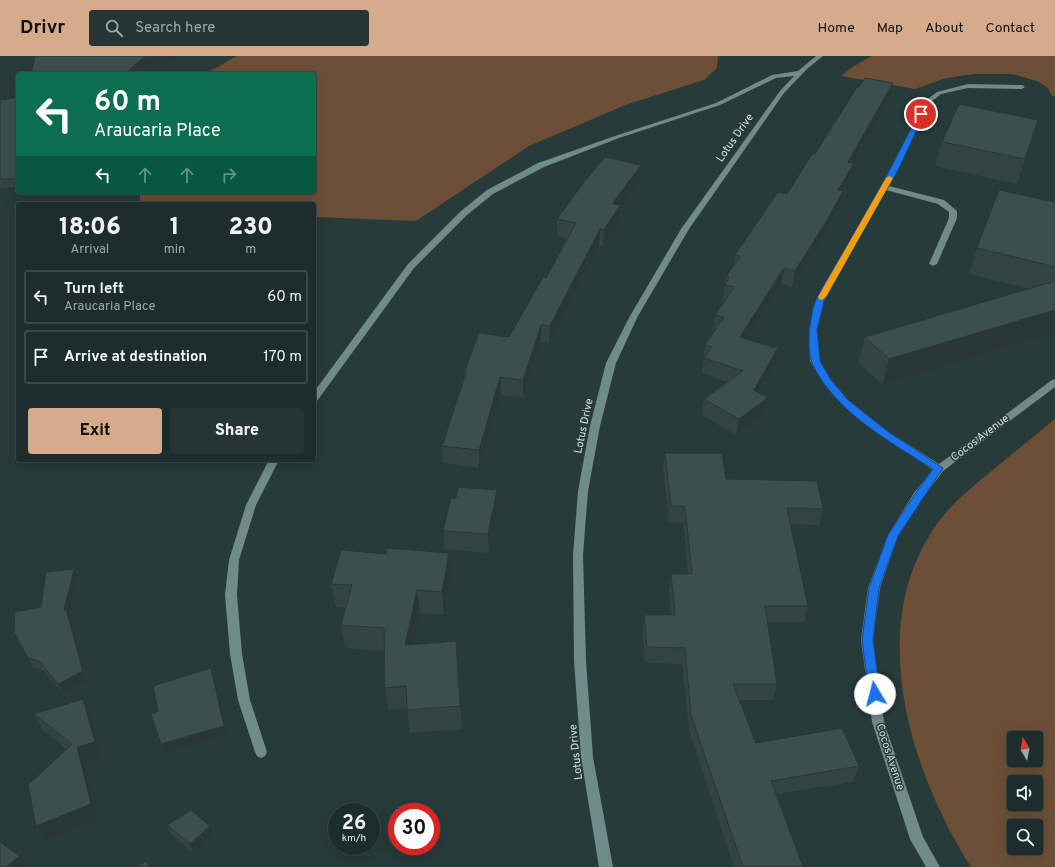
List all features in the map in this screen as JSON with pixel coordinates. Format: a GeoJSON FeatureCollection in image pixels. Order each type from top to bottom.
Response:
{"type":"FeatureCollection","features":[{"type":"Feature","properties":{"kind":"street","name":"Lotus Drive"},"geometry":{"type":"LineString","coordinates":[[606,867],[587,757],[580,653],[578,555],[583,491],[595,426],[611,363],[634,316],[660,269],[685,229],[782,92],[800,73],[820,56]]}},
{"type":"Feature","properties":{"kind":"street"},"geometry":{"type":"LineString","coordinates":[[316,396],[411,266],[464,213],[490,192],[541,165],[617,137],[718,104],[774,76],[800,73]]}},
{"type":"Feature","properties":{"kind":"street"},"geometry":{"type":"LineString","coordinates":[[939,468],[884,433],[845,402],[827,382],[815,361],[813,330],[820,301],[884,187],[928,101],[939,93],[963,87],[1022,87]]}},
{"type":"Feature","properties":{"kind":"street"},"geometry":{"type":"LineString","coordinates":[[884,187],[941,202],[953,211],[953,218],[933,264]]}},
{"type":"Feature","properties":{"kind":"street","name":"Cocos Avenue"},"geometry":{"type":"LineString","coordinates":[[933,867],[917,839],[878,722],[867,640],[874,588],[893,535],[918,496],[939,468],[1055,382]]}},
{"type":"Feature","properties":{"kind":"street"},"geometry":{"type":"LineString","coordinates":[[262,752],[244,700],[236,654],[232,595],[234,560],[251,505],[273,462]]}},
{"type":"Feature","properties":{"kind":"shaded area"},"geometry":{"type":"Polygon","coordinates":[[[237,56],[718,56],[717,68],[704,80],[628,104],[529,146],[416,221],[316,217],[316,202],[140,202],[140,194],[316,194],[316,72],[209,72],[237,56]]]}},
{"type":"Feature","properties":{"kind":"shaded area"},"geometry":{"type":"Polygon","coordinates":[[[872,56],[1055,56],[1055,96],[1052,96],[1048,88],[1037,81],[1012,74],[976,74],[959,76],[943,79],[915,89],[841,76],[854,66],[872,56]]]}},
{"type":"Feature","properties":{"kind":"shaded area"},"geometry":{"type":"Polygon","coordinates":[[[1055,419],[1055,867],[971,867],[948,828],[929,785],[913,739],[903,693],[900,646],[904,600],[918,556],[943,516],[967,491],[1055,419]]]}},
{"type":"Feature","properties":{"kind":"building"},"geometry":{"type":"Polygon","coordinates":[[[35,56],[151,56],[144,57],[127,72],[31,72],[35,56]]]}},
{"type":"Feature","properties":{"kind":"building"},"geometry":{"type":"Polygon","coordinates":[[[865,78],[893,83],[848,162],[854,163],[838,190],[843,191],[827,220],[795,271],[784,268],[740,337],[775,348],[780,344],[754,390],[768,398],[739,419],[704,399],[743,371],[704,358],[712,347],[705,345],[724,317],[715,315],[734,287],[725,285],[729,278],[726,277],[740,256],[735,255],[778,192],[787,194],[812,154],[815,154],[857,87],[859,87],[865,78]]]}},
{"type":"Feature","properties":{"kind":"building"},"geometry":{"type":"Polygon","coordinates":[[[16,97],[16,179],[0,179],[0,100],[16,97]]]}},
{"type":"Feature","properties":{"kind":"building"},"geometry":{"type":"Polygon","coordinates":[[[959,104],[1038,120],[1025,159],[942,142],[959,104]]]}},
{"type":"Feature","properties":{"kind":"building"},"geometry":{"type":"Polygon","coordinates":[[[605,157],[641,165],[615,200],[613,204],[620,205],[604,230],[600,229],[550,326],[541,325],[523,380],[500,377],[479,450],[442,446],[466,373],[464,373],[479,333],[509,337],[543,277],[546,278],[576,223],[557,219],[584,182],[605,157]]]}},
{"type":"Feature","properties":{"kind":"building"},"geometry":{"type":"Polygon","coordinates":[[[999,190],[1055,202],[1055,267],[977,248],[999,190]]]}},
{"type":"Feature","properties":{"kind":"building"},"geometry":{"type":"Polygon","coordinates":[[[1055,281],[1055,310],[889,359],[865,337],[1055,281]]]}},
{"type":"Feature","properties":{"kind":"building"},"geometry":{"type":"Polygon","coordinates":[[[665,453],[722,453],[726,479],[817,481],[823,509],[787,508],[808,606],[765,606],[777,684],[733,684],[756,743],[842,728],[859,766],[771,781],[803,867],[743,867],[691,715],[685,648],[647,647],[644,615],[675,615],[671,574],[692,574],[685,506],[671,506],[665,453]]]}},
{"type":"Feature","properties":{"kind":"building"},"geometry":{"type":"Polygon","coordinates":[[[458,487],[497,490],[488,534],[443,531],[451,498],[456,498],[458,487]]]}},
{"type":"Feature","properties":{"kind":"building"},"geometry":{"type":"Polygon","coordinates":[[[387,548],[449,553],[442,592],[417,590],[405,645],[456,641],[460,706],[407,710],[406,686],[385,688],[384,628],[341,625],[352,585],[331,584],[341,550],[386,554],[387,548]]]}},
{"type":"Feature","properties":{"kind":"building"},"geometry":{"type":"Polygon","coordinates":[[[74,569],[64,610],[66,609],[83,671],[58,684],[39,661],[28,658],[14,632],[15,612],[41,607],[46,572],[74,569]]]}},
{"type":"Feature","properties":{"kind":"building"},"geometry":{"type":"Polygon","coordinates":[[[211,668],[224,726],[161,744],[151,714],[158,711],[153,686],[211,668]]]}},
{"type":"Feature","properties":{"kind":"building"},"geometry":{"type":"Polygon","coordinates":[[[83,699],[95,742],[77,747],[91,804],[36,826],[28,785],[72,744],[34,714],[83,699]]]}},
{"type":"Feature","properties":{"kind":"building"},"geometry":{"type":"Polygon","coordinates":[[[191,810],[210,826],[190,844],[167,825],[191,810]]]}},
{"type":"Feature","properties":{"kind":"building"},"geometry":{"type":"Polygon","coordinates":[[[0,842],[19,856],[7,867],[0,867],[0,842]]]}},
{"type":"Feature","properties":{"kind":"building"},"geometry":{"type":"Polygon","coordinates":[[[146,861],[150,867],[137,867],[146,861]]]}},
{"type":"Feature","properties":{"kind":"slow traffic"},"geometry":{"type":"LineString","coordinates":[[822,297],[889,178]]}},
{"type":"Feature","properties":{"kind":"route"},"geometry":{"type":"LineString","coordinates":[[875,694],[867,640],[874,588],[893,535],[918,496],[939,468],[884,433],[845,402],[827,382],[815,361],[813,330],[820,301],[895,168],[921,114]]}}]}
